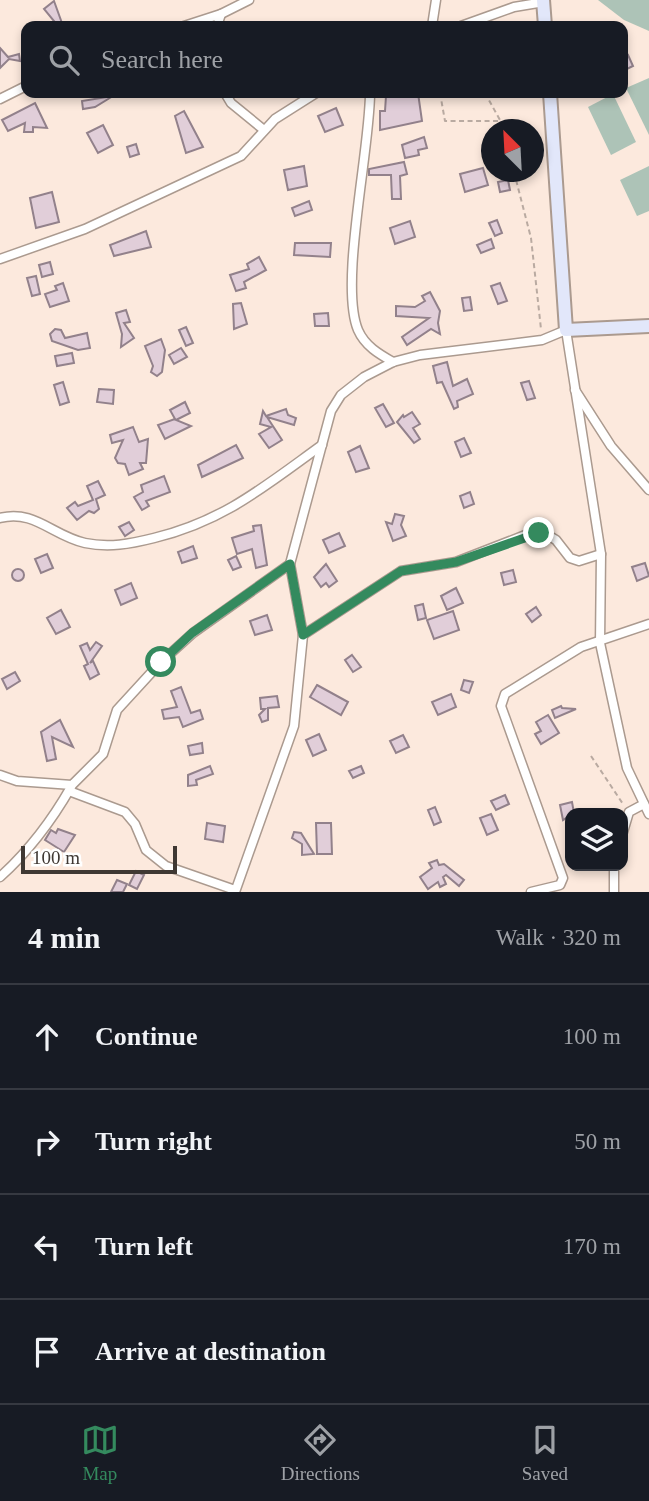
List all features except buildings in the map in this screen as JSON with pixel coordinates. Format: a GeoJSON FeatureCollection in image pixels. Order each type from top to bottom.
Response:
{"type":"FeatureCollection","features":[{"type":"Feature","properties":{"kind":"street"},"geometry":{"type":"LineString","coordinates":[[199,21],[250,0]]}},
{"type":"Feature","properties":{"kind":"street"},"geometry":{"type":"LineString","coordinates":[[433,21],[436,0]]}},
{"type":"Feature","properties":{"kind":"street"},"geometry":{"type":"LineString","coordinates":[[473,21],[512,4],[543,1],[545,21]]}},
{"type":"Feature","properties":{"kind":"street"},"geometry":{"type":"LineString","coordinates":[[219,21],[221,14]]}},
{"type":"Feature","properties":{"kind":"street"},"geometry":{"type":"LineString","coordinates":[[0,99],[21,88]]}},
{"type":"Feature","properties":{"kind":"street"},"geometry":{"type":"LineString","coordinates":[[228,98],[264,130]]}},
{"type":"Feature","properties":{"kind":"street"},"geometry":{"type":"LineString","coordinates":[[0,259],[85,229],[236,158],[246,152],[264,130],[288,109],[307,98]]}},
{"type":"Feature","properties":{"kind":"street"},"geometry":{"type":"LineString","coordinates":[[370,98],[353,268],[353,308],[357,329],[364,342],[393,362]]}},
{"type":"Feature","properties":{"kind":"street"},"geometry":{"type":"LineString","coordinates":[[550,98],[566,330],[601,554],[600,643],[626,768],[649,814]]}},
{"type":"Feature","properties":{"kind":"street"},"geometry":{"type":"LineString","coordinates":[[0,775],[17,781],[71,788],[125,812],[135,824],[145,850],[166,866],[235,891],[294,726],[303,635],[290,564],[331,411],[341,395],[365,377],[393,362],[421,355],[542,340],[566,330],[649,326]]}},
{"type":"Feature","properties":{"kind":"street"},"geometry":{"type":"LineString","coordinates":[[573,388],[611,446],[649,490]]}},
{"type":"Feature","properties":{"kind":"street"},"geometry":{"type":"LineString","coordinates":[[0,518],[16,514],[38,521],[67,539],[93,545],[130,544],[200,526],[224,514],[322,444]]}},
{"type":"Feature","properties":{"kind":"street"},"geometry":{"type":"LineString","coordinates":[[303,635],[401,571],[466,559],[528,534],[546,534],[576,560],[601,554]]}},
{"type":"Feature","properties":{"kind":"street"},"geometry":{"type":"LineString","coordinates":[[0,877],[26,853],[46,828],[71,788],[103,754],[117,710],[161,662],[192,633],[290,564]]}},
{"type":"Feature","properties":{"kind":"street"},"geometry":{"type":"LineString","coordinates":[[531,892],[560,885],[563,878],[517,755],[501,706],[502,700],[505,694],[581,647],[600,643],[649,624]]}},
{"type":"Feature","properties":{"kind":"street"},"geometry":{"type":"LineString","coordinates":[[628,815],[629,812],[644,804]]}},
{"type":"Feature","properties":{"kind":"street"},"geometry":{"type":"LineString","coordinates":[[614,871],[614,892]]}},
{"type":"Feature","properties":{"kind":"path"},"geometry":{"type":"LineString","coordinates":[[441,98],[445,121],[481,121]]}},
{"type":"Feature","properties":{"kind":"path"},"geometry":{"type":"LineString","coordinates":[[488,98],[500,119]]}},
{"type":"Feature","properties":{"kind":"path"},"geometry":{"type":"LineString","coordinates":[[517,182],[531,238],[542,340]]}},
{"type":"Feature","properties":{"kind":"path"},"geometry":{"type":"LineString","coordinates":[[591,756],[629,812]]}},
{"type":"Feature","properties":{"kind":"green space"},"geometry":{"type":"Polygon","coordinates":[[[598,0],[649,0],[649,31],[624,20],[598,0]]]}},
{"type":"Feature","properties":{"kind":"green space"},"geometry":{"type":"Polygon","coordinates":[[[649,78],[649,135],[628,92],[628,87],[649,78]]]}},
{"type":"Feature","properties":{"kind":"green space"},"geometry":{"type":"Polygon","coordinates":[[[605,98],[615,98],[636,142],[611,155],[588,107],[605,98]]]}},
{"type":"Feature","properties":{"kind":"green space"},"geometry":{"type":"Polygon","coordinates":[[[649,166],[649,211],[637,216],[620,180],[649,166]]]}},
{"type":"Feature","properties":{"kind":"route"},"geometry":{"type":"LineString","coordinates":[[161,662],[192,633],[290,564],[303,635],[395,573],[456,562],[528,534],[539,533]]}}]}
